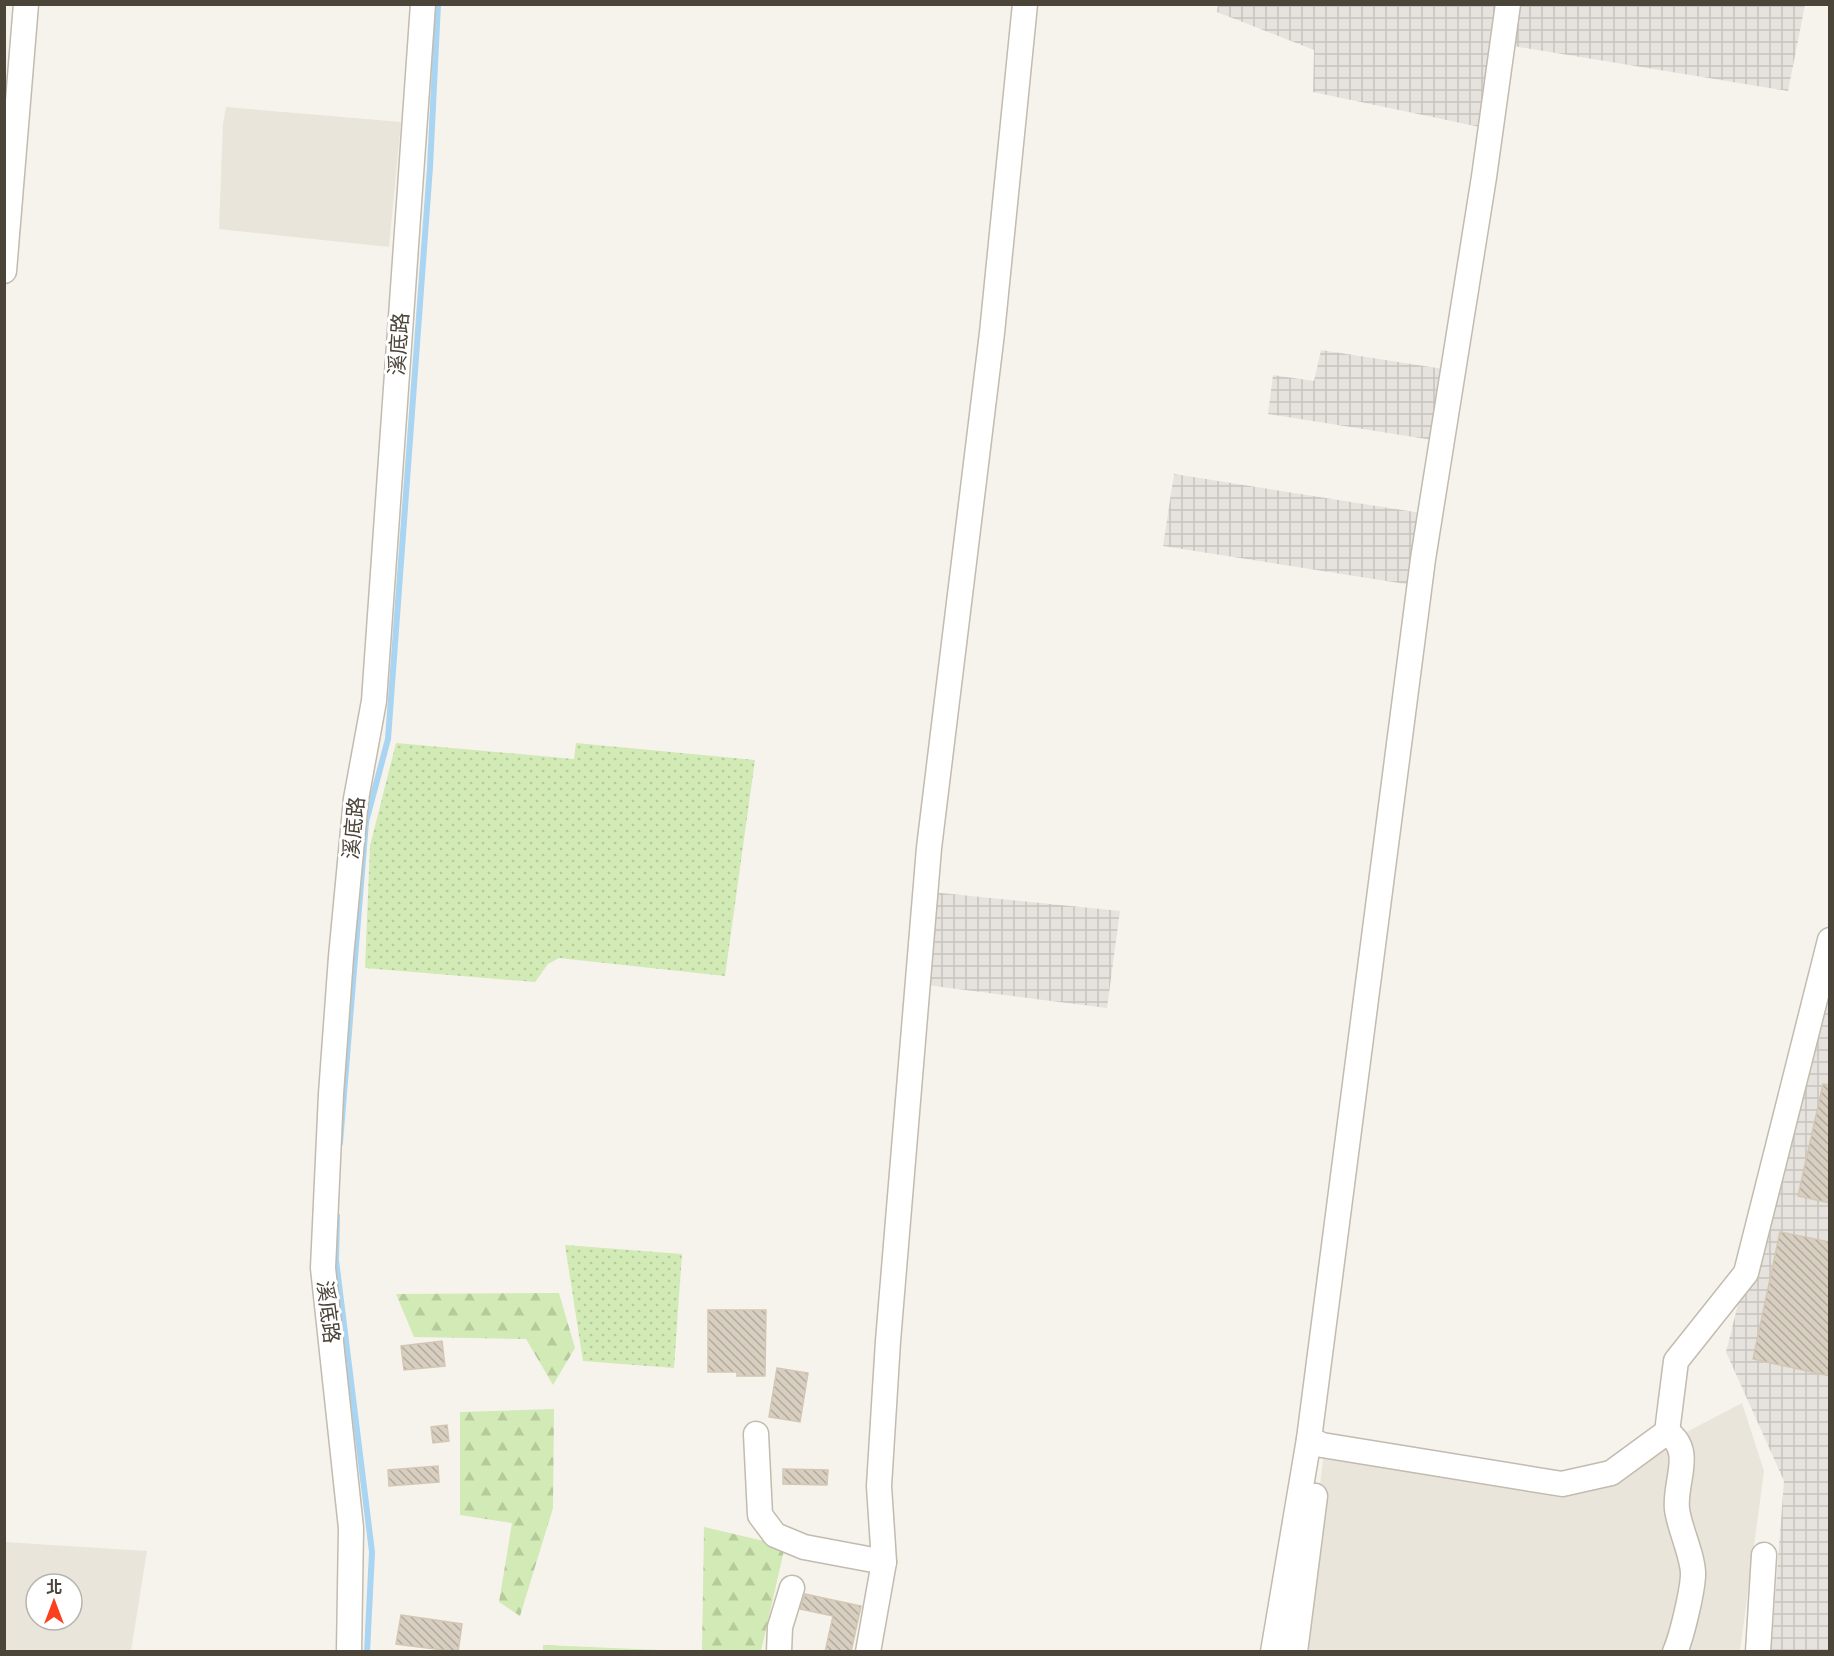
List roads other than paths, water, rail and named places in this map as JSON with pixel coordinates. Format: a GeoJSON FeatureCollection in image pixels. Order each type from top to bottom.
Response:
{"type":"FeatureCollection","features":[{"type":"Feature","properties":{"kind":"street"},"geometry":{"type":"LineString","coordinates":[[4,271],[26,4]]}},
{"type":"Feature","properties":{"kind":"street","name":"溪底路"},"geometry":{"type":"LineString","coordinates":[[349,1652],[351,1528],[322,1268],[341,957],[356,799],[374,701],[377,667],[423,4]]}},
{"type":"Feature","properties":{"kind":"street"},"geometry":{"type":"LineString","coordinates":[[868,1652],[884,1562],[879,1486],[880,1464],[929,848],[992,333],[1025,4]]}},
{"type":"Feature","properties":{"kind":"street"},"geometry":{"type":"LineString","coordinates":[[1295,1652],[1315,1442],[1423,559],[1484,177],[1508,4]]}},
{"type":"Feature","properties":{"kind":"street"},"geometry":{"type":"LineString","coordinates":[[1315,1442],[1562,1484],[1611,1473],[1667,1432],[1676,1361],[1746,1273],[1830,940]]}},
{"type":"Feature","properties":{"kind":"street"},"geometry":{"type":"LineString","coordinates":[[1667,1432],[1676,1438],[1682,1455],[1676,1508],[1694,1574],[1680,1641],[1675,1652]]}},
{"type":"Feature","properties":{"kind":"street"},"geometry":{"type":"LineString","coordinates":[[756,1434],[760,1515],[775,1535],[804,1546],[884,1562]]}},
{"type":"Feature","properties":{"kind":"street"},"geometry":{"type":"LineString","coordinates":[[1273,1652],[1315,1442]]}},
{"type":"Feature","properties":{"kind":"street"},"geometry":{"type":"LineString","coordinates":[[1758,1652],[1764,1556]]}},
{"type":"Feature","properties":{"kind":"street"},"geometry":{"type":"LineString","coordinates":[[779,1652],[780,1627],[792,1588]]}},
{"type":"Feature","properties":{"kind":"waterway"},"geometry":{"type":"LineString","coordinates":[[340,1143],[366,822],[388,739],[430,167],[438,4]]}},
{"type":"Feature","properties":{"kind":"waterway"},"geometry":{"type":"LineString","coordinates":[[337,1216],[336,1260],[372,1552],[367,1652]]}}]}
